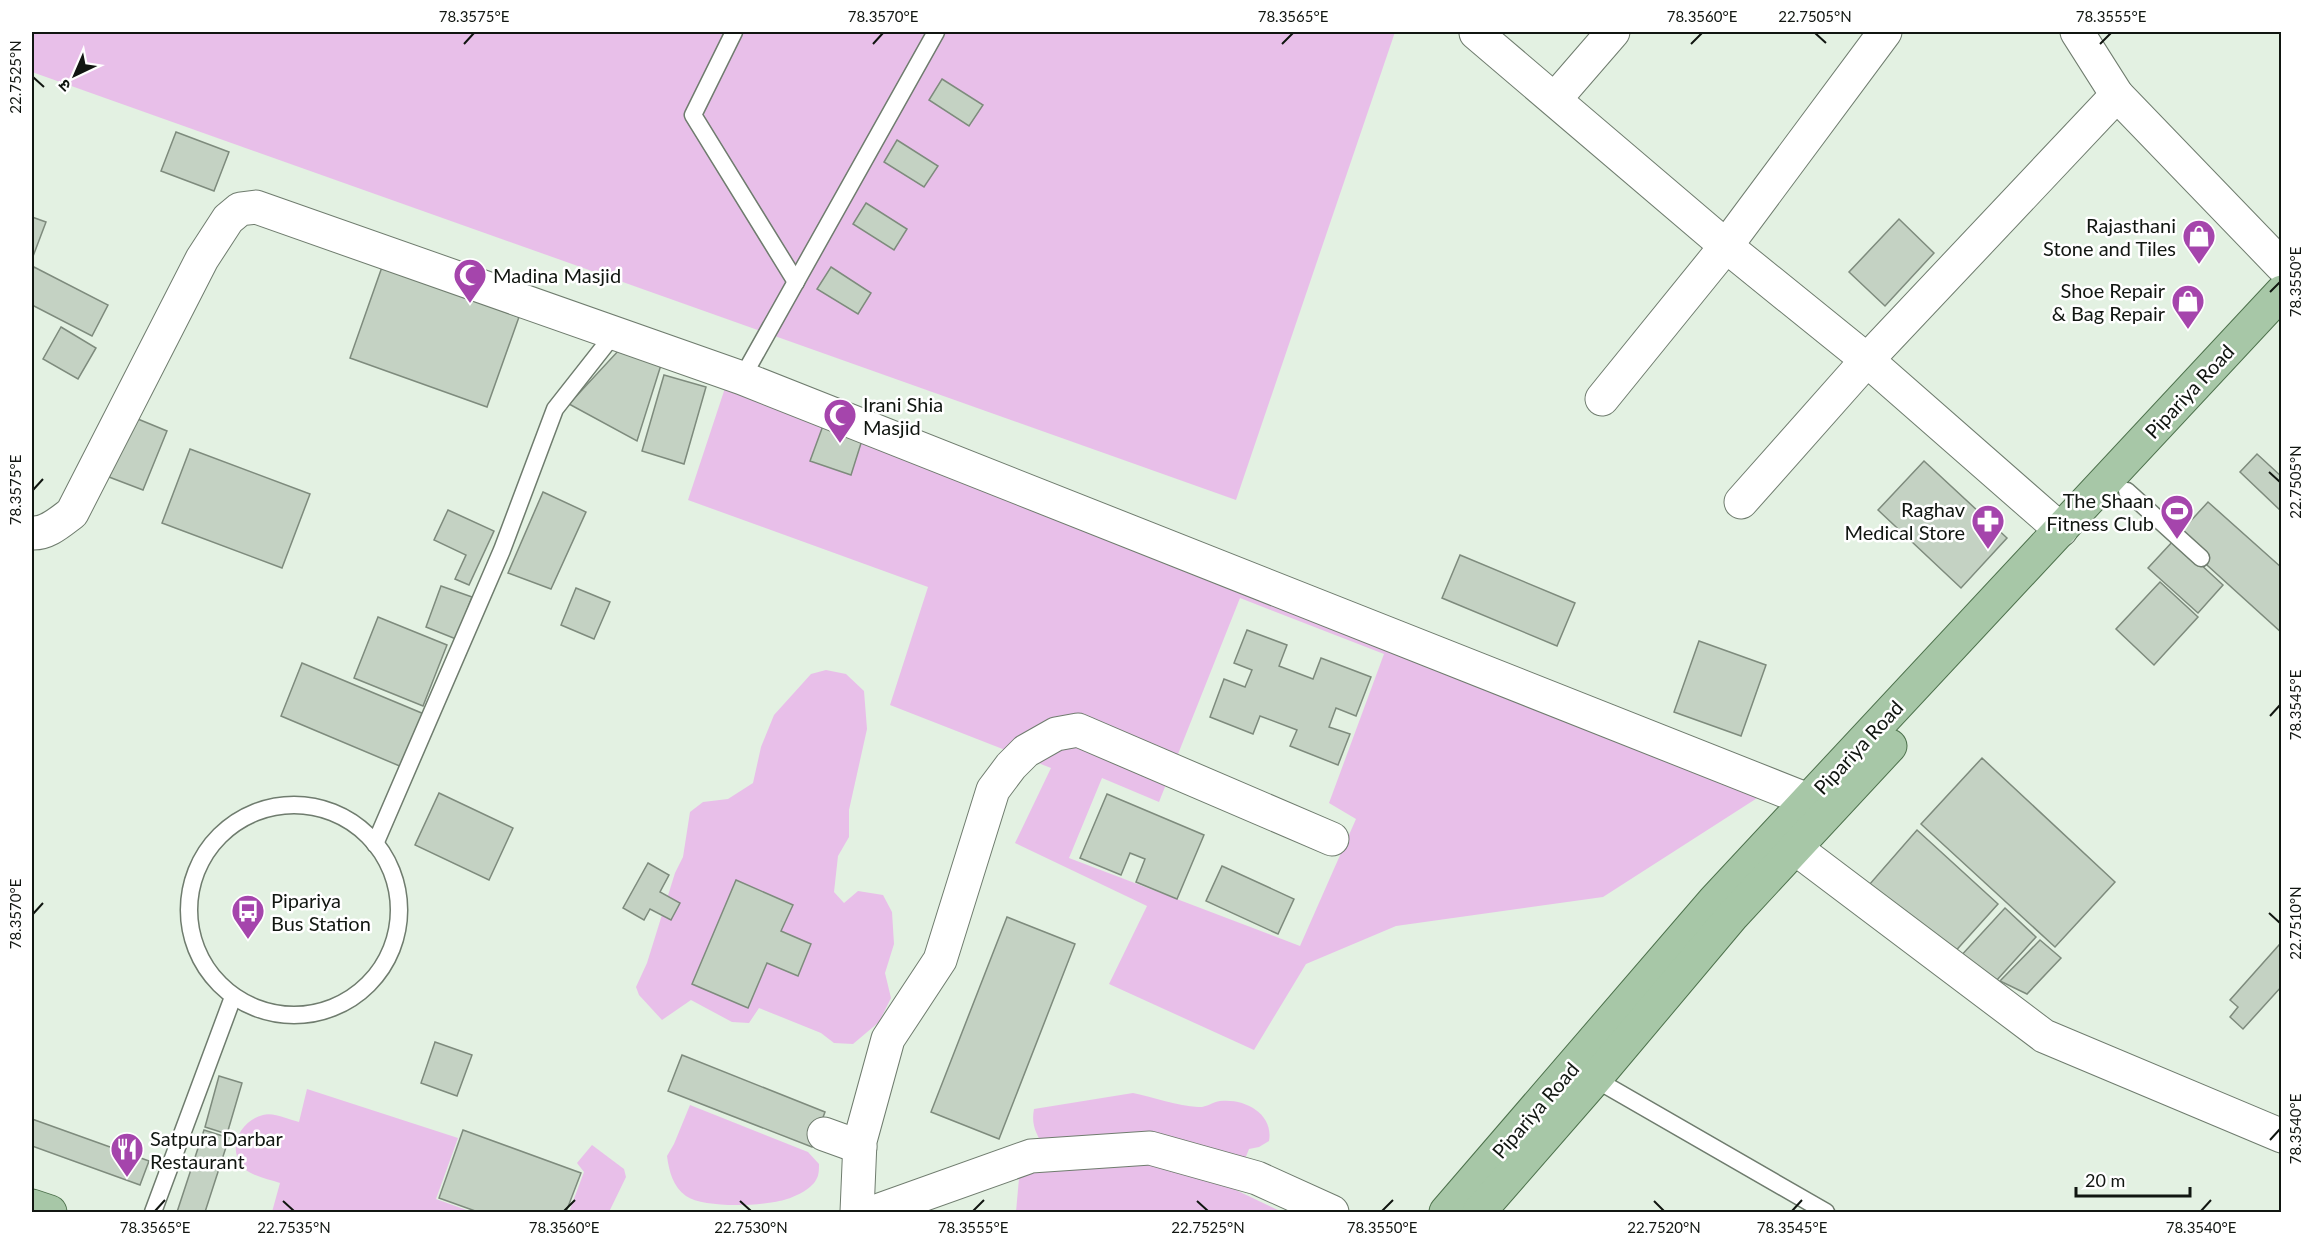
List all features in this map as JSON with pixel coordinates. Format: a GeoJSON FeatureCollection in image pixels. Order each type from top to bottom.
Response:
{"type":"FeatureCollection","features":[{"type":"Feature","properties":{"kind":"main road","name":"Pipariya Road"},"geometry":{"type":"LineString","coordinates":[[1479,1212],[1733,915],[1786,841],[1808,800],[2282,292]]}},
{"type":"Feature","properties":{"kind":"main road","name":"Pipariya Road"},"geometry":{"type":"LineString","coordinates":[[1446,1212],[1714,901],[1786,841],[2127,491],[2282,325]]}},
{"type":"Feature","properties":{"kind":"main road"},"geometry":{"type":"LineString","coordinates":[[32,1206],[50,1212]]}},
{"type":"Feature","properties":{"kind":"street"},"geometry":{"type":"LineString","coordinates":[[1555,99],[1613,32]]}},
{"type":"Feature","properties":{"kind":"street"},"geometry":{"type":"LineString","coordinates":[[1602,399],[1726,246],[1885,32]]}},
{"type":"Feature","properties":{"kind":"street"},"geometry":{"type":"LineString","coordinates":[[2077,32],[2117,95],[2282,266]]}},
{"type":"Feature","properties":{"kind":"street"},"geometry":{"type":"LineString","coordinates":[[1476,33],[1726,246],[1867,360],[2061,530]]}},
{"type":"Feature","properties":{"kind":"street"},"geometry":{"type":"LineString","coordinates":[[1741,502],[1867,360],[2117,95]]}},
{"type":"Feature","properties":{"kind":"street"},"geometry":{"type":"LineString","coordinates":[[32,533],[54,527],[72,513],[202,259],[228,219],[240,209],[256,207],[742,378],[1808,800]]}},
{"type":"Feature","properties":{"kind":"street"},"geometry":{"type":"LineString","coordinates":[[857,1212],[860,1147],[888,1039],[940,960],[993,790],[1011,766],[1026,752],[1056,734],[1078,730],[1332,839]]}},
{"type":"Feature","properties":{"kind":"street"},"geometry":{"type":"LineString","coordinates":[[1786,841],[2044,1036],[2282,1136]]}},
{"type":"Feature","properties":{"kind":"street"},"geometry":{"type":"LineString","coordinates":[[824,1134],[860,1147]]}},
{"type":"Feature","properties":{"kind":"street"},"geometry":{"type":"LineString","coordinates":[[874,1212],[1031,1156],[1150,1148],[1257,1178],[1332,1212]]}},
{"type":"Feature","properties":{"kind":"lane"},"geometry":{"type":"LineString","coordinates":[[734,32],[693,115],[796,282]]}},
{"type":"Feature","properties":{"kind":"lane"},"geometry":{"type":"LineString","coordinates":[[742,378],[936,32]]}},
{"type":"Feature","properties":{"kind":"lane"},"geometry":{"type":"LineString","coordinates":[[375,844],[502,550],[555,409],[614,334]]}},
{"type":"Feature","properties":{"kind":"lane"},"geometry":{"type":"LineString","coordinates":[[2127,491],[2201,558]]}},
{"type":"Feature","properties":{"kind":"lane"},"geometry":{"type":"LineString","coordinates":[[302,804],[336,813],[366,832],[375,844],[387,860],[399,894],[399,929],[387,963],[365,990],[335,1009],[300,1017],[265,1013],[233,997],[208,973],[192,942],[188,908],[194,874],[211,844],[236,821],[268,807],[302,804]]}},
{"type":"Feature","properties":{"kind":"lane"},"geometry":{"type":"LineString","coordinates":[[153,1212],[233,997]]}},
{"type":"Feature","properties":{"kind":"lane"},"geometry":{"type":"LineString","coordinates":[[1595,1079],[1826,1212]]}},
{"type":"Feature","properties":{"kind":"shaded area"},"geometry":{"type":"Polygon","coordinates":[[[32,32],[1395,32],[1236,500],[32,72],[32,32]]]}},
{"type":"Feature","properties":{"kind":"shaded area"},"geometry":{"type":"Polygon","coordinates":[[[726,385],[1765,793],[1603,897],[1396,926],[1306,964],[1254,1050],[1109,984],[1147,906],[1015,843],[1051,768],[890,705],[928,587],[688,500],[726,385]],[[1240,598],[1159,802],[1102,778],[1069,858],[1300,946],[1356,819],[1329,803],[1384,654],[1240,598]]]}},
{"type":"Feature","properties":{"kind":"shaded area"},"geometry":{"type":"Polygon","coordinates":[[[826,670],[846,674],[864,691],[867,729],[849,810],[849,837],[838,856],[834,892],[844,903],[858,891],[883,895],[892,912],[894,944],[885,973],[891,998],[879,1022],[853,1044],[834,1043],[821,1033],[759,1008],[749,1023],[732,1022],[691,1000],[662,1020],[639,995],[636,987],[647,963],[675,873],[683,857],[690,812],[703,802],[728,799],[753,783],[761,747],[774,715],[811,674],[826,670]]]}},
{"type":"Feature","properties":{"kind":"shaded area"},"geometry":{"type":"Polygon","coordinates":[[[307,1089],[458,1138],[436,1199],[472,1212],[272,1212],[280,1183],[259,1177],[245,1169],[238,1159],[236,1143],[248,1122],[263,1115],[277,1115],[299,1122],[307,1089]]]}},
{"type":"Feature","properties":{"kind":"shaded area"},"geometry":{"type":"Polygon","coordinates":[[[1133,1093],[1190,1106],[1201,1107],[1220,1101],[1248,1105],[1256,1110],[1267,1123],[1269,1141],[1259,1147],[1249,1149],[1241,1169],[1045,1148],[1037,1134],[1033,1120],[1034,1109],[1133,1093]]]}},
{"type":"Feature","properties":{"kind":"shaded area"},"geometry":{"type":"Polygon","coordinates":[[[690,1105],[808,1152],[819,1164],[815,1182],[795,1196],[765,1203],[721,1205],[686,1196],[672,1178],[667,1156],[690,1105]]]}},
{"type":"Feature","properties":{"kind":"shaded area"},"geometry":{"type":"Polygon","coordinates":[[[592,1145],[624,1169],[626,1177],[609,1212],[569,1212],[584,1172],[577,1163],[592,1145]]]}},
{"type":"Feature","properties":{"kind":"shaded area"},"geometry":{"type":"Polygon","coordinates":[[[1131,1159],[1217,1181],[1282,1212],[1016,1212],[1020,1167],[1131,1159]]]}},
{"type":"Feature","properties":{"kind":"building"},"geometry":{"type":"Polygon","coordinates":[[[942,79],[983,105],[969,126],[929,100],[942,79]]]}},
{"type":"Feature","properties":{"kind":"building"},"geometry":{"type":"Polygon","coordinates":[[[176,132],[229,152],[214,191],[161,171],[176,132]]]}},
{"type":"Feature","properties":{"kind":"building"},"geometry":{"type":"Polygon","coordinates":[[[897,140],[938,166],[924,187],[884,162],[897,140]]]}},
{"type":"Feature","properties":{"kind":"building"},"geometry":{"type":"Polygon","coordinates":[[[866,203],[907,229],[894,250],[853,224],[866,203]]]}},
{"type":"Feature","properties":{"kind":"building"},"geometry":{"type":"Polygon","coordinates":[[[32,217],[46,222],[32,259],[32,217]]]}},
{"type":"Feature","properties":{"kind":"building"},"geometry":{"type":"Polygon","coordinates":[[[1899,219],[1934,253],[1885,306],[1849,272],[1899,219]]]}},
{"type":"Feature","properties":{"kind":"building"},"geometry":{"type":"Polygon","coordinates":[[[34,267],[108,305],[92,336],[32,305],[34,267]]]}},
{"type":"Feature","properties":{"kind":"building"},"geometry":{"type":"Polygon","coordinates":[[[382,267],[519,317],[487,407],[350,358],[382,267]]]}},
{"type":"Feature","properties":{"kind":"building"},"geometry":{"type":"Polygon","coordinates":[[[831,267],[871,293],[858,314],[817,289],[831,267]]]}},
{"type":"Feature","properties":{"kind":"building"},"geometry":{"type":"Polygon","coordinates":[[[61,327],[96,348],[78,379],[43,359],[61,327]]]}},
{"type":"Feature","properties":{"kind":"building"},"geometry":{"type":"Polygon","coordinates":[[[619,350],[661,365],[637,441],[569,404],[619,350]]]}},
{"type":"Feature","properties":{"kind":"building"},"geometry":{"type":"Polygon","coordinates":[[[664,375],[706,387],[684,464],[642,451],[664,375]]]}},
{"type":"Feature","properties":{"kind":"building"},"geometry":{"type":"Polygon","coordinates":[[[133,417],[167,431],[143,490],[109,477],[133,417]]]}},
{"type":"Feature","properties":{"kind":"building"},"geometry":{"type":"Polygon","coordinates":[[[824,423],[863,437],[851,475],[810,461],[824,423]]]}},
{"type":"Feature","properties":{"kind":"building"},"geometry":{"type":"Polygon","coordinates":[[[190,449],[310,494],[282,568],[162,523],[190,449]]]}},
{"type":"Feature","properties":{"kind":"building"},"geometry":{"type":"Polygon","coordinates":[[[2257,454],[2282,477],[2282,512],[2240,472],[2257,454]]]}},
{"type":"Feature","properties":{"kind":"building"},"geometry":{"type":"Polygon","coordinates":[[[1924,461],[2007,538],[1961,588],[1878,510],[1924,461]]]}},
{"type":"Feature","properties":{"kind":"building"},"geometry":{"type":"Polygon","coordinates":[[[543,492],[586,512],[551,589],[508,573],[543,492]]]}},
{"type":"Feature","properties":{"kind":"building"},"geometry":{"type":"Polygon","coordinates":[[[2208,502],[2282,568],[2282,633],[2176,537],[2208,502]]]}},
{"type":"Feature","properties":{"kind":"building"},"geometry":{"type":"Polygon","coordinates":[[[448,510],[494,531],[469,585],[455,579],[466,555],[434,540],[448,510]]]}},
{"type":"Feature","properties":{"kind":"building"},"geometry":{"type":"Polygon","coordinates":[[[2174,540],[2223,585],[2198,613],[2148,568],[2174,540]]]}},
{"type":"Feature","properties":{"kind":"building"},"geometry":{"type":"Polygon","coordinates":[[[1460,555],[1575,603],[1557,646],[1442,598],[1460,555]]]}},
{"type":"Feature","properties":{"kind":"building"},"geometry":{"type":"Polygon","coordinates":[[[2160,582],[2198,617],[2154,665],[2116,629],[2160,582]]]}},
{"type":"Feature","properties":{"kind":"building"},"geometry":{"type":"Polygon","coordinates":[[[441,586],[472,597],[456,639],[426,627],[441,586]]]}},
{"type":"Feature","properties":{"kind":"building"},"geometry":{"type":"Polygon","coordinates":[[[576,588],[610,602],[594,639],[561,625],[576,588]]]}},
{"type":"Feature","properties":{"kind":"building"},"geometry":{"type":"Polygon","coordinates":[[[378,617],[447,645],[423,706],[354,678],[378,617]]]}},
{"type":"Feature","properties":{"kind":"building"},"geometry":{"type":"Polygon","coordinates":[[[1247,630],[1287,645],[1279,666],[1313,679],[1321,658],[1371,677],[1356,716],[1336,708],[1329,727],[1350,734],[1338,765],[1290,746],[1297,730],[1260,716],[1253,734],[1210,717],[1224,679],[1245,687],[1252,670],[1234,663],[1247,630]]]}},
{"type":"Feature","properties":{"kind":"building"},"geometry":{"type":"Polygon","coordinates":[[[1699,641],[1766,665],[1741,736],[1674,712],[1699,641]]]}},
{"type":"Feature","properties":{"kind":"building"},"geometry":{"type":"Polygon","coordinates":[[[302,663],[424,714],[402,767],[281,716],[302,663]]]}},
{"type":"Feature","properties":{"kind":"building"},"geometry":{"type":"Polygon","coordinates":[[[1982,758],[2115,882],[2055,947],[1921,824],[1982,758]]]}},
{"type":"Feature","properties":{"kind":"building"},"geometry":{"type":"Polygon","coordinates":[[[439,793],[513,828],[489,880],[415,845],[439,793]]]}},
{"type":"Feature","properties":{"kind":"building"},"geometry":{"type":"Polygon","coordinates":[[[1107,794],[1204,835],[1177,899],[1136,882],[1145,859],[1130,853],[1121,875],[1080,858],[1107,794]]]}},
{"type":"Feature","properties":{"kind":"building"},"geometry":{"type":"Polygon","coordinates":[[[1917,830],[1998,904],[1951,956],[1862,893],[1917,830]]]}},
{"type":"Feature","properties":{"kind":"building"},"geometry":{"type":"Polygon","coordinates":[[[648,863],[669,875],[660,892],[680,903],[671,920],[650,909],[644,920],[623,908],[648,863]]]}},
{"type":"Feature","properties":{"kind":"building"},"geometry":{"type":"Polygon","coordinates":[[[1222,866],[1294,899],[1278,934],[1206,901],[1222,866]]]}},
{"type":"Feature","properties":{"kind":"building"},"geometry":{"type":"Polygon","coordinates":[[[736,880],[793,905],[781,931],[811,944],[798,976],[767,963],[748,1008],[692,984],[736,880]]]}},
{"type":"Feature","properties":{"kind":"building"},"geometry":{"type":"Polygon","coordinates":[[[2005,908],[2036,937],[1996,981],[1958,959],[2005,908]]]}},
{"type":"Feature","properties":{"kind":"building"},"geometry":{"type":"Polygon","coordinates":[[[1007,917],[1075,944],[999,1139],[931,1112],[1007,917]]]}},
{"type":"Feature","properties":{"kind":"building"},"geometry":{"type":"Polygon","coordinates":[[[2040,940],[2061,958],[2027,994],[2000,981],[2040,940]]]}},
{"type":"Feature","properties":{"kind":"building"},"geometry":{"type":"Polygon","coordinates":[[[2279,945],[2282,947],[2282,986],[2243,1029],[2230,1017],[2238,1007],[2230,1000],[2279,945]]]}},
{"type":"Feature","properties":{"kind":"building"},"geometry":{"type":"Polygon","coordinates":[[[435,1042],[472,1055],[457,1096],[421,1083],[435,1042]]]}},
{"type":"Feature","properties":{"kind":"building"},"geometry":{"type":"Polygon","coordinates":[[[682,1055],[825,1112],[812,1147],[668,1091],[682,1055]]]}},
{"type":"Feature","properties":{"kind":"building"},"geometry":{"type":"Polygon","coordinates":[[[219,1076],[242,1083],[227,1134],[205,1127],[219,1076]]]}},
{"type":"Feature","properties":{"kind":"building"},"geometry":{"type":"Polygon","coordinates":[[[32,1119],[149,1161],[140,1185],[32,1146],[32,1119]]]}},
{"type":"Feature","properties":{"kind":"building"},"geometry":{"type":"Polygon","coordinates":[[[204,1130],[229,1138],[205,1212],[177,1212],[204,1130]]]}},
{"type":"Feature","properties":{"kind":"building"},"geometry":{"type":"Polygon","coordinates":[[[463,1130],[581,1173],[566,1212],[478,1212],[439,1198],[463,1130]]]}},
{"type":"Feature","properties":{"kind":"place","name":"Rajasthani Stone and Tiles"},"geometry":{"type":"Point","coordinates":[2199,265]}},
{"type":"Feature","properties":{"kind":"place","name":"Madina Masjid"},"geometry":{"type":"Point","coordinates":[470,304]}},
{"type":"Feature","properties":{"kind":"place","name":"Shoe Repair & Bag Repair"},"geometry":{"type":"Point","coordinates":[2188,330]}},
{"type":"Feature","properties":{"kind":"place","name":"Irani Shia Masjid"},"geometry":{"type":"Point","coordinates":[840,444]}},
{"type":"Feature","properties":{"kind":"place","name":"The Shaan Fitness Club"},"geometry":{"type":"Point","coordinates":[2177,540]}},
{"type":"Feature","properties":{"kind":"place","name":"Raghav Medical Store"},"geometry":{"type":"Point","coordinates":[1988,550]}},
{"type":"Feature","properties":{"kind":"place","name":"Pipariya Bus Station"},"geometry":{"type":"Point","coordinates":[248,940]}},
{"type":"Feature","properties":{"kind":"place","name":"Satpura Darbar Restaurant"},"geometry":{"type":"Point","coordinates":[127,1178]}}]}
